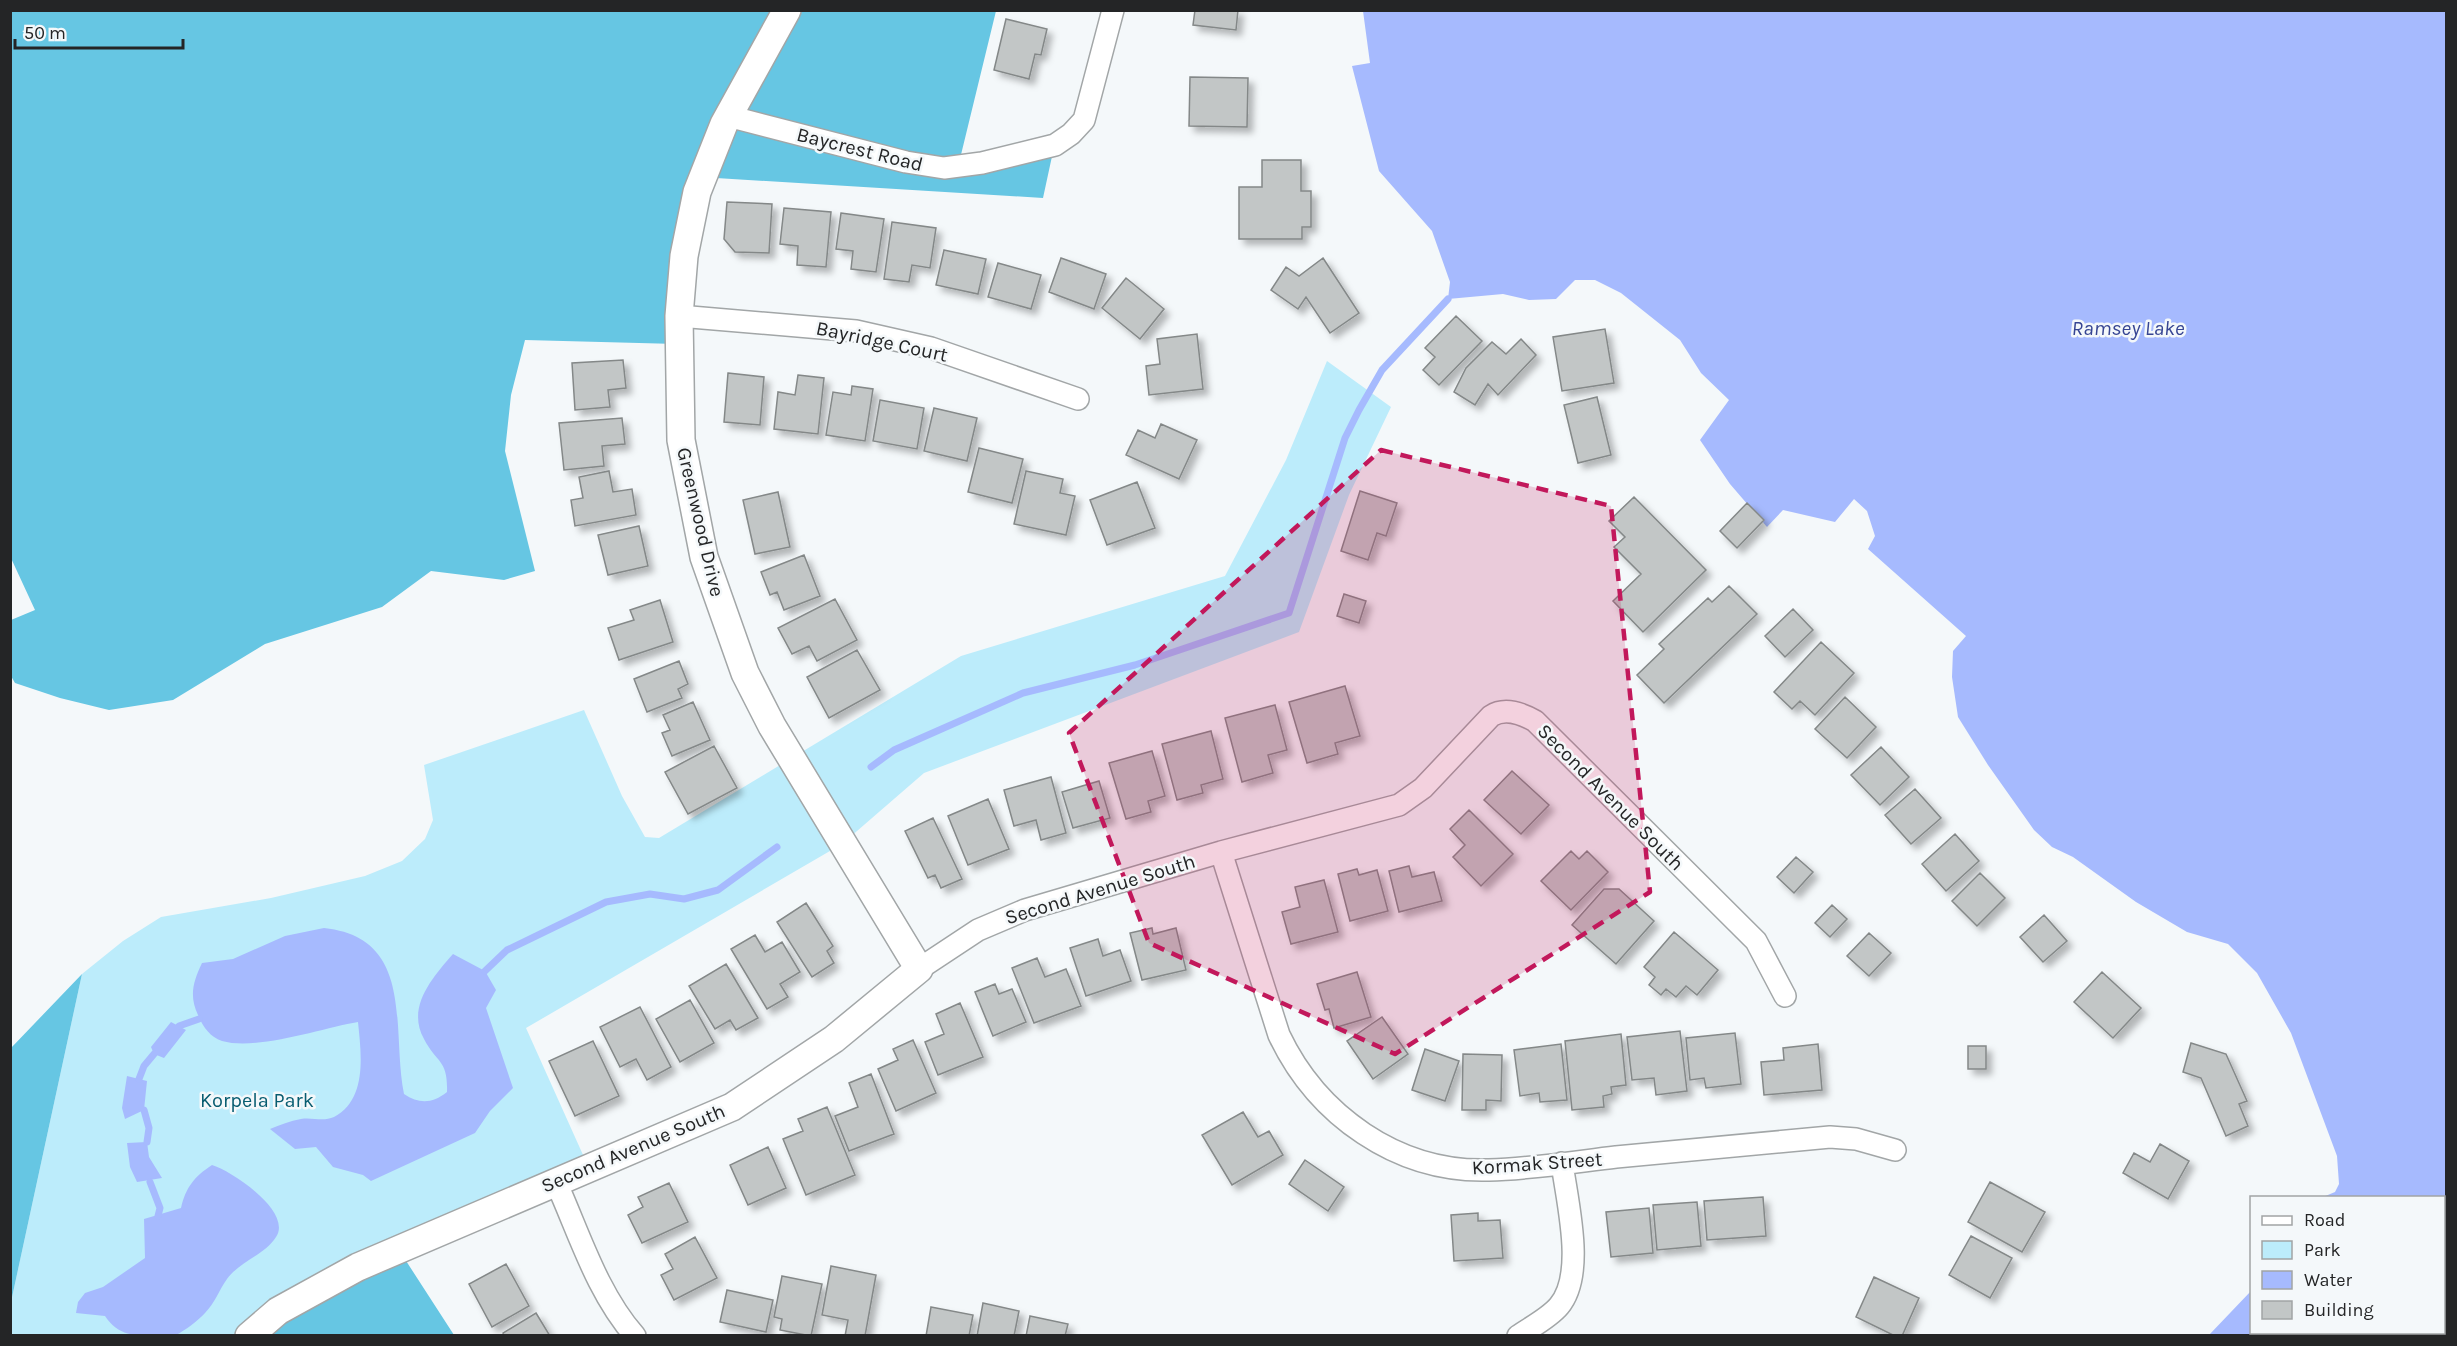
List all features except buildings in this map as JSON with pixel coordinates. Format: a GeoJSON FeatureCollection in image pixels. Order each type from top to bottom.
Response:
{"type":"FeatureCollection","features":[{"type":"Feature","properties":{"kind":"street","name":"Greenwood Drive"},"geometry":{"type":"LineString","coordinates":[[787,10],[728,116],[705,167],[697,192],[684,256],[679,316],[681,440],[704,557],[745,673],[772,726],[919,969]]}},
{"type":"Feature","properties":{"kind":"street","name":"Baycrest Road"},"geometry":{"type":"LineString","coordinates":[[728,116],[906,162],[944,168],[982,163],[1055,145],[1071,134],[1084,120],[1113,10]]}},
{"type":"Feature","properties":{"kind":"street","name":"Bayridge Court"},"geometry":{"type":"LineString","coordinates":[[679,316],[856,331],[931,348],[1078,399]]}},
{"type":"Feature","properties":{"kind":"street","name":"Second Avenue South"},"geometry":{"type":"LineString","coordinates":[[249,1335],[278,1311],[358,1266],[732,1107],[834,1040],[919,969],[997,921],[1026,910],[1221,852],[1399,805],[1423,788],[1498,711],[1523,714],[1535,721],[1756,941],[1785,996]]}},
{"type":"Feature","properties":{"kind":"street","name":"Kormak Street"},"geometry":{"type":"LineString","coordinates":[[1221,852],[1279,1035],[1304,1080],[1323,1101],[1371,1139],[1399,1154],[1426,1163],[1488,1170],[1830,1137],[1856,1139],[1895,1150]]}},
{"type":"Feature","properties":{"kind":"street"},"geometry":{"type":"LineString","coordinates":[[1518,1335],[1557,1309],[1569,1288],[1572,1248],[1562,1163]]}},
{"type":"Feature","properties":{"kind":"street"},"geometry":{"type":"LineString","coordinates":[[556,1182],[607,1297],[621,1320],[635,1335]]}},
{"type":"Feature","properties":{"kind":"highlighted area"},"geometry":{"type":"Polygon","coordinates":[[[1381,450],[1611,506],[1650,892],[1395,1054],[1149,943],[1069,733],[1381,450]]]}},
{"type":"Feature","properties":{"kind":"green space","name":"Korpela Park"},"geometry":{"type":"Polygon","coordinates":[[[1327,361],[1391,407],[1349,495],[1299,632],[924,773],[842,844],[526,1028],[588,1166],[252,1335],[11,1336],[11,1302],[82,974],[123,941],[161,917],[271,898],[365,876],[402,861],[425,839],[433,820],[424,765],[584,710],[622,796],[645,837],[659,838],[961,656],[1225,576],[1286,460],[1327,361]]]}},
{"type":"Feature","properties":{"kind":"shaded area"},"geometry":{"type":"Polygon","coordinates":[[[10,11],[996,11],[958,167],[1054,147],[1043,198],[700,177],[677,344],[525,340],[511,395],[505,451],[535,571],[504,580],[431,571],[382,607],[265,644],[173,700],[109,710],[60,698],[15,683],[11,676],[11,620],[35,610],[10,556],[10,11]]]}},
{"type":"Feature","properties":{"kind":"shaded area"},"geometry":{"type":"Polygon","coordinates":[[[82,974],[11,1302],[11,1048],[82,974]]]}},
{"type":"Feature","properties":{"kind":"shaded area"},"geometry":{"type":"Polygon","coordinates":[[[399,1250],[454,1335],[252,1336],[399,1250]]]}},
{"type":"Feature","properties":{"kind":"water","name":"Ramsey Lake"},"geometry":{"type":"Polygon","coordinates":[[[1363,11],[2446,11],[2446,1335],[2209,1335],[2250,1292],[2250,1334],[2445,1334],[2445,1196],[2325,1196],[2335,1192],[2339,1184],[2337,1156],[2291,1033],[2257,973],[2228,944],[2187,932],[2136,902],[2073,857],[2052,847],[2034,830],[1988,765],[1958,717],[1952,677],[1953,651],[1966,636],[1868,549],[1875,536],[1867,511],[1854,499],[1835,522],[1783,510],[1767,527],[1730,484],[1700,440],[1729,400],[1701,373],[1680,340],[1621,293],[1595,280],[1575,280],[1556,299],[1529,300],[1503,294],[1448,299],[1450,282],[1432,231],[1379,171],[1352,66],[1370,63],[1363,11]]]}},
{"type":"Feature","properties":{"kind":"water"},"geometry":{"type":"Polygon","coordinates":[[[324,928],[353,935],[373,949],[386,968],[394,990],[404,1094],[415,1100],[431,1101],[447,1092],[444,1067],[424,1039],[419,1027],[418,1015],[424,993],[438,972],[453,954],[485,971],[496,990],[486,1008],[513,1088],[490,1111],[475,1133],[371,1181],[363,1175],[333,1167],[316,1147],[295,1149],[270,1129],[301,1119],[334,1117],[345,1109],[353,1099],[360,1074],[358,1022],[290,1038],[236,1043],[222,1041],[210,1034],[195,1008],[194,983],[202,963],[233,959],[285,936],[324,928]]]}},
{"type":"Feature","properties":{"kind":"water"},"geometry":{"type":"Polygon","coordinates":[[[171,1022],[186,1030],[164,1058],[154,1054],[151,1047],[171,1022]]]}},
{"type":"Feature","properties":{"kind":"water"},"geometry":{"type":"Polygon","coordinates":[[[127,1076],[147,1081],[144,1110],[125,1119],[122,1108],[127,1076]]]}},
{"type":"Feature","properties":{"kind":"water"},"geometry":{"type":"Polygon","coordinates":[[[147,1142],[149,1157],[162,1178],[137,1182],[130,1167],[127,1143],[147,1142]]]}},
{"type":"Feature","properties":{"kind":"water"},"geometry":{"type":"Polygon","coordinates":[[[212,1165],[246,1184],[258,1194],[276,1216],[279,1227],[276,1237],[266,1249],[232,1273],[205,1313],[176,1335],[134,1335],[116,1328],[105,1316],[76,1313],[78,1302],[85,1293],[103,1287],[145,1258],[144,1219],[181,1208],[185,1194],[192,1183],[212,1165]]]}},
{"type":"Feature","properties":{"kind":"waterway"},"geometry":{"type":"LineString","coordinates":[[871,767],[894,750],[1023,693],[1135,665],[1289,613],[1345,438],[1359,410],[1382,370],[1448,299]]}},
{"type":"Feature","properties":{"kind":"waterway"},"geometry":{"type":"LineString","coordinates":[[485,971],[507,950],[606,902],[650,894],[684,899],[718,890],[777,847]]}},
{"type":"Feature","properties":{"kind":"waterway"},"geometry":{"type":"LineString","coordinates":[[179,1026],[199,1019]]}},
{"type":"Feature","properties":{"kind":"waterway"},"geometry":{"type":"LineString","coordinates":[[139,1079],[144,1066],[154,1054]]}},
{"type":"Feature","properties":{"kind":"waterway"},"geometry":{"type":"LineString","coordinates":[[144,1110],[149,1128],[147,1142]]}},
{"type":"Feature","properties":{"kind":"waterway"},"geometry":{"type":"LineString","coordinates":[[150,1182],[160,1208],[158,1216]]}}]}
